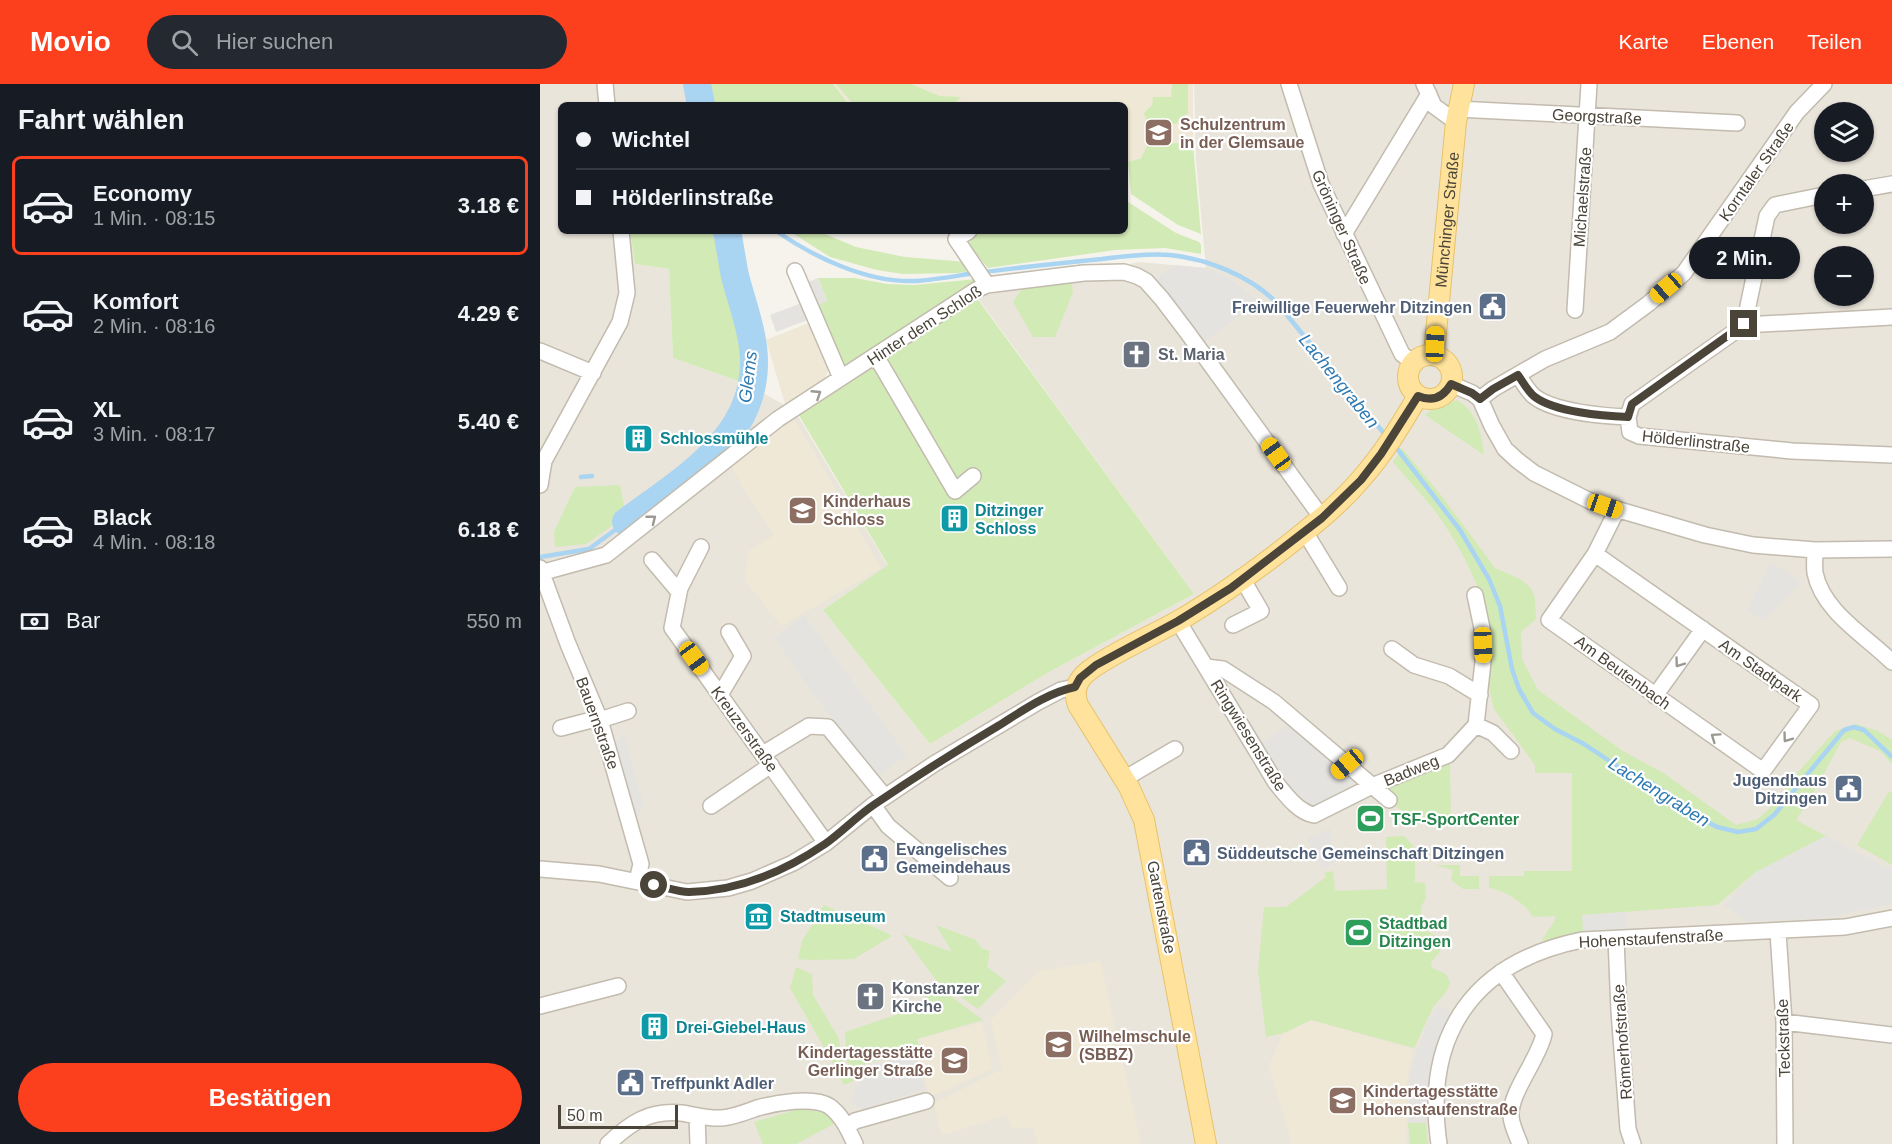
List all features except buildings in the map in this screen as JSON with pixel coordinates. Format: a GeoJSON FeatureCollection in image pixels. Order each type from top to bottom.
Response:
{"type":"FeatureCollection","features":[{"type":"Feature","properties":{"kind":"main road","name":"Münchinger Straße"},"geometry":{"type":"LineString","coordinates":[[1434,354],[1457,115],[1464,84]]}},
{"type":"Feature","properties":{"kind":"main road"},"geometry":{"type":"LineString","coordinates":[[1426,354],[1434,354],[1443,358],[1452,374],[1451,384],[1441,396],[1433,399],[1418,396],[1408,384],[1408,369],[1412,362],[1426,354]]}},
{"type":"Feature","properties":{"kind":"main road"},"geometry":{"type":"LineString","coordinates":[[1075,687],[1080,678],[1096,665],[1178,621],[1243,580],[1322,518],[1361,480],[1397,431],[1418,396]]}},
{"type":"Feature","properties":{"kind":"main road","name":"Gartenstraße"},"geometry":{"type":"LineString","coordinates":[[1075,687],[1074,696],[1078,705],[1124,779],[1144,820],[1206,1144]]}},
{"type":"Feature","properties":{"kind":"street"},"geometry":{"type":"LineString","coordinates":[[605,84],[607,102]]}},
{"type":"Feature","properties":{"kind":"street","name":"Gröninger Straße"},"geometry":{"type":"LineString","coordinates":[[1289,84],[1321,184],[1402,354],[1412,362]]}},
{"type":"Feature","properties":{"kind":"street","name":"Michaelstraße"},"geometry":{"type":"LineString","coordinates":[[1575,310],[1589,84]]}},
{"type":"Feature","properties":{"kind":"street","name":"Korntaler Straße"},"geometry":{"type":"LineString","coordinates":[[1480,399],[1545,359],[1610,332],[1684,273],[1797,112],[1824,84]]}},
{"type":"Feature","properties":{"kind":"street"},"geometry":{"type":"LineString","coordinates":[[1344,234],[1426,89]]}},
{"type":"Feature","properties":{"kind":"street"},"geometry":{"type":"LineString","coordinates":[[1426,89],[1434,106],[1457,115]]}},
{"type":"Feature","properties":{"kind":"street","name":"Georgstraße"},"geometry":{"type":"LineString","coordinates":[[1457,115],[1587,116],[1737,123]]}},
{"type":"Feature","properties":{"kind":"street"},"geometry":{"type":"LineString","coordinates":[[1874,187],[1892,184]]}},
{"type":"Feature","properties":{"kind":"street"},"geometry":{"type":"LineString","coordinates":[[1814,197],[1775,205],[1767,216],[1744,324],[1892,317]]}},
{"type":"Feature","properties":{"kind":"street"},"geometry":{"type":"LineString","coordinates":[[540,485],[544,461],[620,322],[627,293],[621,234]]}},
{"type":"Feature","properties":{"kind":"street"},"geometry":{"type":"LineString","coordinates":[[964,234],[956,239],[985,281]]}},
{"type":"Feature","properties":{"kind":"street"},"geometry":{"type":"LineString","coordinates":[[795,271],[841,378]]}},
{"type":"Feature","properties":{"kind":"street","name":"Hinter dem Schloß"},"geometry":{"type":"LineString","coordinates":[[540,571],[606,555],[778,419],[876,356],[985,281],[1084,273],[1124,272],[1146,281],[1187,332],[1322,518]]}},
{"type":"Feature","properties":{"kind":"street","name":"Hölderlinstraße"},"geometry":{"type":"LineString","coordinates":[[1744,324],[1632,404],[1628,417],[1630,432],[1639,436],[1792,451],[1892,455]]}},
{"type":"Feature","properties":{"kind":"street"},"geometry":{"type":"LineString","coordinates":[[540,351],[593,373]]}},
{"type":"Feature","properties":{"kind":"street"},"geometry":{"type":"LineString","coordinates":[[876,356],[955,491],[973,476]]}},
{"type":"Feature","properties":{"kind":"street"},"geometry":{"type":"LineString","coordinates":[[1518,375],[1536,398],[1553,405],[1587,413],[1628,417]]}},
{"type":"Feature","properties":{"kind":"street"},"geometry":{"type":"LineString","coordinates":[[1451,384],[1480,399],[1505,449],[1534,473],[1570,492],[1617,510],[1705,535],[1753,545],[1815,550],[1892,549]]}},
{"type":"Feature","properties":{"kind":"street"},"geometry":{"type":"LineString","coordinates":[[1595,554],[1617,510]]}},
{"type":"Feature","properties":{"kind":"street"},"geometry":{"type":"LineString","coordinates":[[1305,532],[1340,588]]}},
{"type":"Feature","properties":{"kind":"street","name":"Kreuzerstraße"},"geometry":{"type":"LineString","coordinates":[[701,547],[680,592],[672,628],[826,843]]}},
{"type":"Feature","properties":{"kind":"street"},"geometry":{"type":"LineString","coordinates":[[1815,550],[1815,573],[1822,594],[1840,614],[1892,662]]}},
{"type":"Feature","properties":{"kind":"street","name":"Am Beutenbach"},"geometry":{"type":"LineString","coordinates":[[1595,554],[1549,620],[1763,771]]}},
{"type":"Feature","properties":{"kind":"street","name":"Am Stadtpark"},"geometry":{"type":"LineString","coordinates":[[1595,554],[1811,705],[1763,771]]}},
{"type":"Feature","properties":{"kind":"street"},"geometry":{"type":"LineString","coordinates":[[652,560],[680,592]]}},
{"type":"Feature","properties":{"kind":"street","name":"Bauernstraße"},"geometry":{"type":"LineString","coordinates":[[540,571],[599,719],[641,864],[637,881]]}},
{"type":"Feature","properties":{"kind":"street"},"geometry":{"type":"LineString","coordinates":[[1233,625],[1261,611],[1243,580]]}},
{"type":"Feature","properties":{"kind":"street"},"geometry":{"type":"LineString","coordinates":[[1475,595],[1482,628],[1483,651],[1476,725],[1493,733],[1510,751]]}},
{"type":"Feature","properties":{"kind":"street","name":"Ringwiesenstraße"},"geometry":{"type":"LineString","coordinates":[[1178,621],[1276,783],[1288,798],[1307,814],[1314,815],[1372,786]]}},
{"type":"Feature","properties":{"kind":"street","name":"Am Stadtpark"},"geometry":{"type":"LineString","coordinates":[[1655,696],[1703,629]]}},
{"type":"Feature","properties":{"kind":"street"},"geometry":{"type":"LineString","coordinates":[[720,695],[743,656],[729,632]]}},
{"type":"Feature","properties":{"kind":"street"},"geometry":{"type":"LineString","coordinates":[[1392,649],[1414,665],[1449,676],[1480,695]]}},
{"type":"Feature","properties":{"kind":"street","name":"Badweg"},"geometry":{"type":"LineString","coordinates":[[1206,667],[1223,669],[1274,702],[1293,717],[1342,768],[1372,786],[1448,755],[1476,725]]}},
{"type":"Feature","properties":{"kind":"street"},"geometry":{"type":"LineString","coordinates":[[540,869],[599,874],[687,892],[728,888],[752,881],[793,863],[826,843],[879,801],[934,764],[1038,702],[1061,690],[1075,687]]}},
{"type":"Feature","properties":{"kind":"street"},"geometry":{"type":"LineString","coordinates":[[561,728],[628,711]]}},
{"type":"Feature","properties":{"kind":"street"},"geometry":{"type":"LineString","coordinates":[[711,806],[809,726],[828,727],[879,801],[888,826],[950,878]]}},
{"type":"Feature","properties":{"kind":"street"},"geometry":{"type":"LineString","coordinates":[[1124,779],[1175,749]]}},
{"type":"Feature","properties":{"kind":"street"},"geometry":{"type":"LineString","coordinates":[[1372,786],[1389,800]]}},
{"type":"Feature","properties":{"kind":"street","name":"Hohenstaufenstraße"},"geometry":{"type":"LineString","coordinates":[[1439,1144],[1436,1091],[1441,1056],[1452,1028],[1463,1009],[1486,983],[1518,961],[1556,945],[1582,940],[1778,932],[1845,927],[1892,918]]}},
{"type":"Feature","properties":{"kind":"street","name":"Teckstraße"},"geometry":{"type":"LineString","coordinates":[[1778,932],[1784,1022],[1785,1144]]}},
{"type":"Feature","properties":{"kind":"street","name":"Römerhofstraße"},"geometry":{"type":"LineString","coordinates":[[1616,939],[1628,1129],[1633,1144]]}},
{"type":"Feature","properties":{"kind":"street"},"geometry":{"type":"LineString","coordinates":[[1501,972],[1544,1034],[1542,1046],[1511,1107],[1511,1119],[1520,1144]]}},
{"type":"Feature","properties":{"kind":"street"},"geometry":{"type":"LineString","coordinates":[[540,1006],[618,986]]}},
{"type":"Feature","properties":{"kind":"street"},"geometry":{"type":"LineString","coordinates":[[1784,1022],[1892,1035]]}},
{"type":"Feature","properties":{"kind":"street"},"geometry":{"type":"LineString","coordinates":[[608,1144],[633,1122],[647,1116],[680,1113],[724,1118],[774,1103],[800,1100],[828,1106],[847,1127],[855,1144]]}},
{"type":"Feature","properties":{"kind":"street"},"geometry":{"type":"LineString","coordinates":[[847,1127],[855,1121],[926,1101]]}},
{"type":"Feature","properties":{"kind":"street"},"geometry":{"type":"LineString","coordinates":[[697,1116],[698,1144]]}},
{"type":"Feature","properties":{"kind":"shaded area"},"geometry":{"type":"Polygon","coordinates":[[[540,84],[689,84],[692,102],[558,102],[558,234],[630,234],[635,264],[669,269],[673,358],[747,384],[795,411],[888,566],[823,610],[930,744],[1049,672],[1194,594],[977,297],[1139,262],[1206,268],[1196,160],[1194,84],[1892,84],[1892,1144],[540,1144],[540,84]]]}},
{"type":"Feature","properties":{"kind":"shaded area","name":"Schulzentrum in der Glemsaue"},"geometry":{"type":"Polygon","coordinates":[[[833,84],[1193,84],[1193,145],[1180,143],[1128,162],[1128,102],[847,102],[833,84]]]}},
{"type":"Feature","properties":{"kind":"shaded area"},"geometry":{"type":"Polygon","coordinates":[[[1175,265],[1206,268],[1226,276],[1259,301],[1202,344],[1155,279],[1175,265]]]}},
{"type":"Feature","properties":{"kind":"shaded area"},"geometry":{"type":"Polygon","coordinates":[[[818,278],[827,301],[815,306],[818,316],[776,332],[770,315],[799,304],[793,288],[818,278]]]}},
{"type":"Feature","properties":{"kind":"shaded area"},"geometry":{"type":"Polygon","coordinates":[[[811,322],[827,352],[828,371],[823,385],[785,404],[766,340],[811,322]]]}},
{"type":"Feature","properties":{"kind":"shaded area","name":"Kinderhaus Schloss"},"geometry":{"type":"Polygon","coordinates":[[[791,413],[881,568],[781,626],[745,580],[749,551],[774,535],[731,465],[791,413]]]}},
{"type":"Feature","properties":{"kind":"shaded area"},"geometry":{"type":"Polygon","coordinates":[[[1770,562],[1792,575],[1800,583],[1765,620],[1747,612],[1770,562]]]}},
{"type":"Feature","properties":{"kind":"shaded area"},"geometry":{"type":"Polygon","coordinates":[[[804,615],[907,755],[875,778],[775,638],[804,615]]]}},
{"type":"Feature","properties":{"kind":"shaded area"},"geometry":{"type":"Polygon","coordinates":[[[1290,723],[1355,783],[1313,807],[1292,789],[1261,744],[1290,723]]]}},
{"type":"Feature","properties":{"kind":"shaded area"},"geometry":{"type":"Polygon","coordinates":[[[623,732],[644,807],[636,817],[615,745],[623,732]]]}},
{"type":"Feature","properties":{"kind":"shaded area"},"geometry":{"type":"Polygon","coordinates":[[[1330,828],[1334,863],[1322,869],[1306,839],[1330,828]]]}},
{"type":"Feature","properties":{"kind":"shaded area"},"geometry":{"type":"Polygon","coordinates":[[[1826,836],[1892,870],[1892,904],[1825,918],[1747,922],[1724,905],[1756,872],[1826,836]]]}},
{"type":"Feature","properties":{"kind":"shaded area"},"geometry":{"type":"Polygon","coordinates":[[[1626,912],[1627,928],[1583,931],[1582,915],[1626,912]]]}},
{"type":"Feature","properties":{"kind":"shaded area","name":"Wilhelmschule (SBBZ)"},"geometry":{"type":"Polygon","coordinates":[[[1100,961],[1141,1144],[1038,1144],[1033,1128],[1012,1128],[1007,1115],[942,1135],[934,1104],[1002,1069],[991,1020],[1039,971],[1100,961]]]}},
{"type":"Feature","properties":{"kind":"shaded area"},"geometry":{"type":"Polygon","coordinates":[[[1439,1005],[1453,1014],[1440,1037],[1432,1065],[1426,1123],[1408,1123],[1411,1073],[1415,1056],[1430,1017],[1439,1005]]]}},
{"type":"Feature","properties":{"kind":"shaded area","name":"Kindertagesstätte Hohenstaufenstraße"},"geometry":{"type":"Polygon","coordinates":[[[1311,1020],[1413,1049],[1407,1079],[1406,1144],[1292,1144],[1269,1066],[1283,1034],[1311,1020]]]}},
{"type":"Feature","properties":{"kind":"shaded area","name":"Kindertagesstätte Gerlinger Straße"},"geometry":{"type":"Polygon","coordinates":[[[982,1022],[992,1069],[930,1097],[916,1053],[923,1050],[919,1039],[982,1022]]]}},
{"type":"Feature","properties":{"kind":"shaded area"},"geometry":{"type":"Polygon","coordinates":[[[914,1053],[925,1089],[862,1110],[853,1103],[851,1098],[863,1070],[914,1053]]]}},
{"type":"Feature","properties":{"kind":"green space"},"geometry":{"type":"Polygon","coordinates":[[[702,84],[833,84],[847,102],[705,102],[702,84]]]}},
{"type":"Feature","properties":{"kind":"green space"},"geometry":{"type":"Polygon","coordinates":[[[836,84],[911,84],[939,96],[961,97],[956,102],[851,102],[836,84]]]}},
{"type":"Feature","properties":{"kind":"green space"},"geometry":{"type":"Polygon","coordinates":[[[1172,84],[1188,84],[1188,113],[1176,124],[1148,123],[1144,113],[1152,105],[1153,97],[1171,97],[1172,84]]]}},
{"type":"Feature","properties":{"kind":"green space"},"geometry":{"type":"Polygon","coordinates":[[[1148,144],[1193,145],[1201,234],[1178,225],[1131,194],[1128,162],[1141,158],[1148,144]]]}},
{"type":"Feature","properties":{"kind":"green space"},"geometry":{"type":"Polygon","coordinates":[[[1128,202],[1176,233],[1199,242],[1201,254],[1165,248],[1115,250],[988,268],[969,242],[976,234],[1128,234],[1128,202]]]}},
{"type":"Feature","properties":{"kind":"green space"},"geometry":{"type":"Polygon","coordinates":[[[630,234],[737,234],[762,360],[753,360],[747,384],[673,358],[669,269],[635,264],[630,234]]]}},
{"type":"Feature","properties":{"kind":"green space"},"geometry":{"type":"Polygon","coordinates":[[[794,234],[825,234],[856,247],[905,257],[966,262],[974,270],[958,273],[903,274],[877,270],[830,257],[794,234]]]}},
{"type":"Feature","properties":{"kind":"green space"},"geometry":{"type":"Polygon","coordinates":[[[818,278],[855,278],[887,284],[914,285],[977,279],[978,286],[843,371],[815,306],[827,301],[818,278]]]}},
{"type":"Feature","properties":{"kind":"green space"},"geometry":{"type":"Polygon","coordinates":[[[1071,278],[1073,292],[1055,337],[1033,337],[1013,302],[1025,284],[1071,278]]]}},
{"type":"Feature","properties":{"kind":"green space"},"geometry":{"type":"Polygon","coordinates":[[[976,297],[1194,594],[1049,672],[930,744],[823,610],[888,565],[797,412],[976,297]]]}},
{"type":"Feature","properties":{"kind":"green space"},"geometry":{"type":"Polygon","coordinates":[[[1457,400],[1474,417],[1480,431],[1484,455],[1425,415],[1437,405],[1457,400]]]}},
{"type":"Feature","properties":{"kind":"green space"},"geometry":{"type":"Polygon","coordinates":[[[1402,448],[1444,499],[1495,568],[1520,579],[1533,592],[1536,619],[1521,632],[1522,659],[1538,690],[1623,751],[1665,774],[1736,825],[1758,819],[1777,801],[1798,772],[1835,731],[1856,724],[1878,731],[1892,740],[1892,764],[1880,751],[1850,738],[1841,742],[1796,820],[1826,836],[1756,872],[1717,905],[1583,915],[1583,931],[1556,945],[1542,940],[1555,920],[1555,916],[1533,917],[1514,898],[1489,888],[1489,876],[1524,876],[1524,871],[1572,871],[1572,773],[1535,773],[1535,765],[1494,709],[1483,662],[1491,656],[1487,618],[1482,600],[1468,564],[1449,531],[1433,508],[1393,462],[1402,448]]]}},
{"type":"Feature","properties":{"kind":"green space"},"geometry":{"type":"Polygon","coordinates":[[[620,485],[626,516],[586,544],[555,547],[554,532],[575,487],[620,485]]]}},
{"type":"Feature","properties":{"kind":"green space"},"geometry":{"type":"Polygon","coordinates":[[[1448,755],[1451,821],[1416,822],[1378,792],[1448,755]]]}},
{"type":"Feature","properties":{"kind":"green space"},"geometry":{"type":"Polygon","coordinates":[[[1892,791],[1892,865],[1857,845],[1888,793],[1892,791]]]}},
{"type":"Feature","properties":{"kind":"green space","name":"Stadtbad Ditzingen"},"geometry":{"type":"Polygon","coordinates":[[[1404,836],[1415,848],[1415,882],[1425,883],[1426,898],[1421,907],[1422,928],[1439,938],[1440,952],[1431,962],[1432,968],[1446,974],[1450,983],[1447,991],[1434,1006],[1414,1048],[1311,1020],[1284,1033],[1266,1037],[1258,970],[1264,907],[1286,907],[1326,877],[1324,873],[1333,871],[1335,891],[1387,889],[1386,837],[1404,836]]]}},
{"type":"Feature","properties":{"kind":"green space"},"geometry":{"type":"Polygon","coordinates":[[[1435,865],[1460,865],[1460,876],[1479,876],[1479,889],[1463,889],[1451,880],[1453,870],[1435,865]]]}},
{"type":"Feature","properties":{"kind":"green space"},"geometry":{"type":"Polygon","coordinates":[[[824,905],[892,936],[854,959],[798,959],[802,941],[824,905]]]}},
{"type":"Feature","properties":{"kind":"green space"},"geometry":{"type":"Polygon","coordinates":[[[936,925],[976,940],[981,948],[990,951],[987,967],[1006,981],[978,1009],[936,980],[902,934],[952,952],[936,925]]]}},
{"type":"Feature","properties":{"kind":"green space"},"geometry":{"type":"Polygon","coordinates":[[[796,967],[812,974],[813,995],[838,1037],[844,1064],[835,1067],[790,988],[796,967]]]}},
{"type":"Feature","properties":{"kind":"green space"},"geometry":{"type":"Polygon","coordinates":[[[933,983],[983,1020],[917,1039],[920,1047],[850,1069],[854,1081],[844,1085],[837,1073],[848,1068],[849,1063],[847,1063],[845,1032],[919,1007],[933,983]]]}},
{"type":"Feature","properties":{"kind":"green space"},"geometry":{"type":"Polygon","coordinates":[[[799,1109],[827,1113],[838,1122],[796,1144],[763,1144],[754,1122],[799,1109]]]}},
{"type":"Feature","properties":{"kind":"green space"},"geometry":{"type":"Polygon","coordinates":[[[1408,1123],[1426,1123],[1428,1144],[1410,1144],[1408,1123]]]}},
{"type":"Feature","properties":{"kind":"waterway","name":"Glems"},"geometry":{"type":"LineString","coordinates":[[697,84],[700,102]]}},
{"type":"Feature","properties":{"kind":"waterway","name":"Glems"},"geometry":{"type":"LineString","coordinates":[[626,522],[673,488],[716,450],[733,429],[746,404],[753,377],[753,347],[735,276],[728,234]]}},
{"type":"Feature","properties":{"kind":"waterway","name":"Lachengraben"},"geometry":{"type":"LineString","coordinates":[[781,234],[824,259],[878,278],[915,281],[975,273]]}},
{"type":"Feature","properties":{"kind":"waterway","name":"Lachengraben"},"geometry":{"type":"LineString","coordinates":[[984,272],[1153,254],[1199,260],[1228,270],[1266,293],[1277,303],[1387,437]]}},
{"type":"Feature","properties":{"kind":"waterway","name":"Lachengraben"},"geometry":{"type":"LineString","coordinates":[[1395,446],[1460,530],[1489,579],[1500,606],[1512,669],[1519,689],[1533,713],[1555,729],[1584,744],[1635,778],[1652,783],[1692,814],[1717,827],[1738,832],[1756,829],[1774,815],[1844,730],[1854,727],[1864,730],[1892,757]]}},
{"type":"Feature","properties":{"kind":"waterway"},"geometry":{"type":"LineString","coordinates":[[581,477],[592,476]]}},
{"type":"Feature","properties":{"kind":"waterway","name":"Glems"},"geometry":{"type":"LineString","coordinates":[[540,557],[589,549],[626,522],[618,517]]}},
{"type":"Feature","properties":{"kind":"place","name":"Schulzentrum in der Glemsaue"},"geometry":{"type":"Point","coordinates":[1159,133]}},
{"type":"Feature","properties":{"kind":"place","name":"Freiwillige Feuerwehr Ditzingen"},"geometry":{"type":"Point","coordinates":[1493,307]}},
{"type":"Feature","properties":{"kind":"place","name":"St. Maria"},"geometry":{"type":"Point","coordinates":[1137,354]}},
{"type":"Feature","properties":{"kind":"place","name":"Schlossmühle"},"geometry":{"type":"Point","coordinates":[639,438]}},
{"type":"Feature","properties":{"kind":"place","name":"Kinderhaus Schloss"},"geometry":{"type":"Point","coordinates":[802,510]}},
{"type":"Feature","properties":{"kind":"place","name":"Ditzinger Schloss"},"geometry":{"type":"Point","coordinates":[954,519]}},
{"type":"Feature","properties":{"kind":"place","name":"Jugendhaus Ditzingen"},"geometry":{"type":"Point","coordinates":[1848,789]}},
{"type":"Feature","properties":{"kind":"place","name":"TSF-SportCenter"},"geometry":{"type":"Point","coordinates":[1370,819]}},
{"type":"Feature","properties":{"kind":"place","name":"Süddeutsche Gemeinschaft Ditzingen"},"geometry":{"type":"Point","coordinates":[1196,853]}},
{"type":"Feature","properties":{"kind":"place","name":"Evangelisches Gemeindehaus"},"geometry":{"type":"Point","coordinates":[875,858]}},
{"type":"Feature","properties":{"kind":"place","name":"Stadtmuseum"},"geometry":{"type":"Point","coordinates":[759,916]}},
{"type":"Feature","properties":{"kind":"place","name":"Stadtbad Ditzingen"},"geometry":{"type":"Point","coordinates":[1358,932]}},
{"type":"Feature","properties":{"kind":"place","name":"Konstanzer Kirche"},"geometry":{"type":"Point","coordinates":[871,997]}},
{"type":"Feature","properties":{"kind":"place","name":"Drei-Giebel-Haus"},"geometry":{"type":"Point","coordinates":[655,1027]}},
{"type":"Feature","properties":{"kind":"place","name":"Wilhelmschule (SBBZ)"},"geometry":{"type":"Point","coordinates":[1058,1045]}},
{"type":"Feature","properties":{"kind":"place","name":"Kindertagesstätte Gerlinger Straße"},"geometry":{"type":"Point","coordinates":[954,1061]}},
{"type":"Feature","properties":{"kind":"place","name":"Treffpunkt Adler"},"geometry":{"type":"Point","coordinates":[630,1083]}},
{"type":"Feature","properties":{"kind":"place","name":"Kindertagesstätte Hohenstaufenstraße"},"geometry":{"type":"Point","coordinates":[1342,1100]}},
{"type":"Feature","properties":{"kind":"route"},"geometry":{"type":"LineString","coordinates":[[654,885],[687,892],[728,888],[752,881],[793,863],[826,843],[873,806],[934,764],[1038,702],[1061,690],[1075,687],[1080,678],[1096,665],[1178,621],[1231,588],[1335,507],[1361,480],[1381,454],[1418,396],[1433,399],[1441,396],[1451,384],[1480,399],[1518,375],[1536,398],[1553,405],[1587,413],[1628,417],[1632,404],[1744,324]]}}]}
